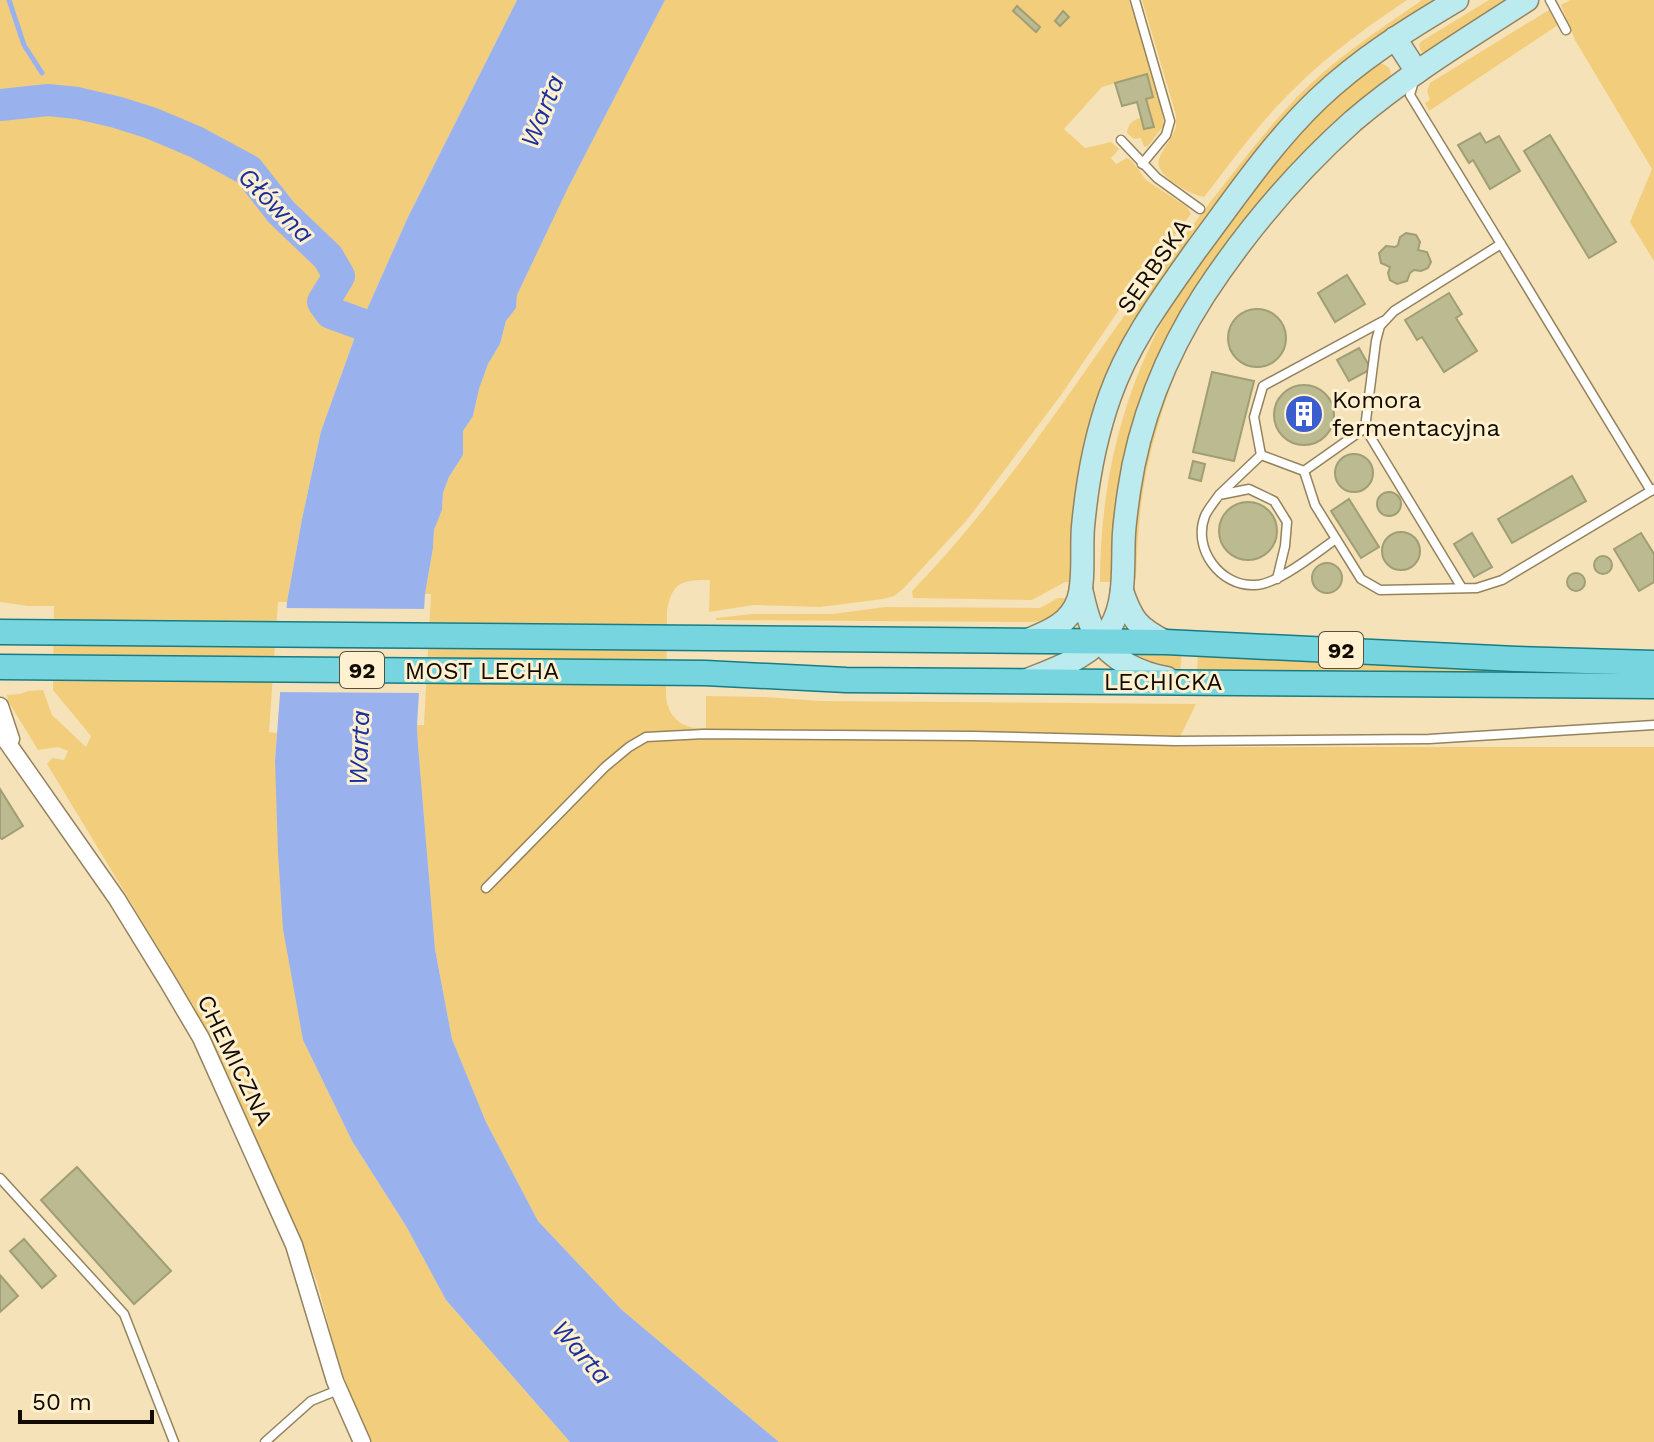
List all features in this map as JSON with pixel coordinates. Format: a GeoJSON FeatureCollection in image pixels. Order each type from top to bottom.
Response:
{"type":"FeatureCollection","features":[{"type":"Feature","properties":{"kind":"main road","name":"MOST LECHA"},"geometry":{"type":"LineString","coordinates":[[1,632],[672,638]]}},
{"type":"Feature","properties":{"kind":"main road","name":"LECHICKA"},"geometry":{"type":"LineString","coordinates":[[672,638],[1166,642],[1654,663]]}},
{"type":"Feature","properties":{"kind":"main road","name":"MOST LECHA"},"geometry":{"type":"LineString","coordinates":[[4,672],[53,667],[671,673]]}},
{"type":"Feature","properties":{"kind":"main road","name":"LECHICKA"},"geometry":{"type":"LineString","coordinates":[[671,673],[846,680],[1654,686]]}},
{"type":"Feature","properties":{"kind":"street","name":"SERBSKA"},"geometry":{"type":"LineString","coordinates":[[1027,640],[1060,626],[1078,601],[1090,473],[1107,403],[1126,354],[1164,295],[1282,137],[1330,88],[1395,38],[1457,0]]}},
{"type":"Feature","properties":{"kind":"street"},"geometry":{"type":"LineString","coordinates":[[1025,681],[1089,652],[1116,618],[1130,487],[1139,442],[1156,387],[1179,337],[1227,262],[1280,194],[1355,120],[1417,72],[1527,0]]}},
{"type":"Feature","properties":{"kind":"street"},"geometry":{"type":"LineString","coordinates":[[1395,38],[1417,72]]}},
{"type":"Feature","properties":{"kind":"street","name":"SERBSKA"},"geometry":{"type":"LineString","coordinates":[[1081,589],[1099,642]]}},
{"type":"Feature","properties":{"kind":"street"},"geometry":{"type":"LineString","coordinates":[[1121,590],[1135,621],[1166,642]]}},
{"type":"Feature","properties":{"kind":"street"},"geometry":{"type":"LineString","coordinates":[[1099,642],[1142,672],[1189,682]]}},
{"type":"Feature","properties":{"kind":"street"},"geometry":{"type":"LineString","coordinates":[[0,706],[15,752]]}},
{"type":"Feature","properties":{"kind":"street","name":"CHEMICZNA"},"geometry":{"type":"LineString","coordinates":[[0,732],[117,899],[201,1038],[294,1245],[338,1390],[362,1442]]}},
{"type":"Feature","properties":{"kind":"lane"},"geometry":{"type":"LineString","coordinates":[[1135,0],[1170,121],[1166,135],[1142,164]]}},
{"type":"Feature","properties":{"kind":"lane"},"geometry":{"type":"LineString","coordinates":[[1550,0],[1566,30]]}},
{"type":"Feature","properties":{"kind":"lane"},"geometry":{"type":"LineString","coordinates":[[1304,471],[1315,505],[1361,579],[1380,590],[1477,588],[1502,580],[1652,490],[1410,95],[1417,72]]}},
{"type":"Feature","properties":{"kind":"lane"},"geometry":{"type":"LineString","coordinates":[[1121,140],[1157,178],[1200,209]]}},
{"type":"Feature","properties":{"kind":"lane"},"geometry":{"type":"LineString","coordinates":[[1462,588],[1365,428],[1380,326],[1394,311],[1501,244]]}},
{"type":"Feature","properties":{"kind":"lane"},"geometry":{"type":"LineString","coordinates":[[1261,455],[1254,417],[1263,386],[1387,318]]}},
{"type":"Feature","properties":{"kind":"lane"},"geometry":{"type":"LineString","coordinates":[[1304,471],[1365,428]]}},
{"type":"Feature","properties":{"kind":"lane"},"geometry":{"type":"LineString","coordinates":[[1261,455],[1304,471]]}},
{"type":"Feature","properties":{"kind":"lane"},"geometry":{"type":"LineString","coordinates":[[1261,455],[1219,495],[1204,517],[1202,543],[1213,567],[1231,581],[1255,586],[1277,579],[1336,539]]}},
{"type":"Feature","properties":{"kind":"lane"},"geometry":{"type":"LineString","coordinates":[[1219,495],[1249,489],[1274,501],[1287,522],[1277,579]]}},
{"type":"Feature","properties":{"kind":"lane"},"geometry":{"type":"LineString","coordinates":[[486,888],[605,767],[646,737],[719,734],[1176,741],[1429,739],[1654,725]]}},
{"type":"Feature","properties":{"kind":"lane"},"geometry":{"type":"LineString","coordinates":[[0,1178],[124,1314],[174,1442]]}},
{"type":"Feature","properties":{"kind":"lane"},"geometry":{"type":"LineString","coordinates":[[265,1442],[311,1401],[338,1390]]}},
{"type":"Feature","properties":{"kind":"shaded area"},"geometry":{"type":"Polygon","coordinates":[[[0,0],[517,0],[408,217],[356,334],[321,431],[287,602],[278,602],[269,732],[277,733],[275,760],[303,1040],[352,1141],[406,1226],[446,1300],[570,1442],[372,1442],[344,1377],[317,1282],[229,1077],[193,1005],[47,764],[52,758],[64,760],[68,751],[58,747],[38,750],[8,701],[7,695],[43,690],[52,715],[86,747],[91,736],[53,690],[54,606],[0,602],[0,0]]]}},
{"type":"Feature","properties":{"kind":"shaded area"},"geometry":{"type":"Polygon","coordinates":[[[665,0],[1129,0],[1161,102],[1164,125],[1144,147],[1141,138],[1134,139],[1127,133],[1131,123],[1141,118],[1144,129],[1154,126],[1146,99],[1153,96],[1147,74],[1102,87],[1064,129],[1085,148],[1111,142],[1119,149],[1111,158],[1116,164],[1127,158],[1132,161],[1146,180],[1187,207],[1191,214],[967,520],[894,596],[820,607],[754,605],[709,612],[710,580],[680,584],[672,594],[667,611],[666,696],[673,716],[684,725],[706,728],[706,696],[820,701],[1196,704],[1175,747],[1654,747],[1654,1442],[779,1442],[622,1310],[538,1221],[486,1122],[452,1039],[435,949],[417,725],[424,725],[431,594],[425,594],[443,493],[463,455],[463,431],[473,416],[488,364],[500,344],[506,321],[516,308],[517,295],[568,188],[665,0]]]}},
{"type":"Feature","properties":{"kind":"shaded area"},"geometry":{"type":"Polygon","coordinates":[[[1142,0],[1407,0],[1349,41],[1295,88],[1259,127],[1204,197],[1174,183],[1159,165],[1161,154],[1175,129],[1176,115],[1142,0]]]}},
{"type":"Feature","properties":{"kind":"shaded area"},"geometry":{"type":"Polygon","coordinates":[[[1422,0],[1439,0],[1387,32],[1134,323],[1072,582],[1065,582],[1032,600],[913,598],[912,591],[1001,487],[1143,290],[1274,123],[1326,70],[1422,0]]]}},
{"type":"Feature","properties":{"kind":"shaded area"},"geometry":{"type":"Polygon","coordinates":[[[1489,0],[1509,0],[1427,53],[1421,52],[1419,44],[1422,41],[1489,0]]]}},
{"type":"Feature","properties":{"kind":"shaded area"},"geometry":{"type":"Polygon","coordinates":[[[1570,0],[1654,0],[1654,261],[1630,222],[1652,169],[1575,40],[1561,5],[1570,0]]]}},
{"type":"Feature","properties":{"kind":"shaded area"},"geometry":{"type":"Polygon","coordinates":[[[1549,10],[1558,25],[1429,111],[1425,103],[1430,100],[1427,91],[1430,83],[1549,10]]]}},
{"type":"Feature","properties":{"kind":"shaded area"},"geometry":{"type":"Polygon","coordinates":[[[1380,63],[1390,69],[1389,81],[1182,313],[1113,582],[1100,582],[1104,510],[1117,440],[1139,371],[1171,306],[1302,129],[1336,96],[1374,64],[1380,63]]]}},
{"type":"Feature","properties":{"kind":"shaded area"},"geometry":{"type":"Polygon","coordinates":[[[1177,367],[1148,465],[1133,583],[1135,511],[1142,468],[1177,367]]]}},
{"type":"Feature","properties":{"kind":"shaded area"},"geometry":{"type":"Polygon","coordinates":[[[1058,598],[1069,598],[1054,615],[1033,622],[716,620],[753,614],[833,614],[885,607],[1040,608],[1058,598]]]}},
{"type":"Feature","properties":{"kind":"shaded area"},"geometry":{"type":"Polygon","coordinates":[[[1129,651],[1182,652],[1180,673],[1135,659],[1129,651]]]}},
{"type":"Feature","properties":{"kind":"shaded area"},"geometry":{"type":"Polygon","coordinates":[[[1198,654],[1517,669],[1517,674],[1197,672],[1198,654]]]}},
{"type":"Feature","properties":{"kind":"water","name":"Warta"},"geometry":{"type":"Polygon","coordinates":[[[517,0],[665,0],[517,295],[516,308],[506,321],[500,344],[488,364],[479,389],[473,416],[463,431],[463,455],[449,477],[434,530],[425,594],[417,725],[435,949],[452,1039],[486,1122],[538,1221],[622,1310],[779,1442],[570,1442],[446,1300],[406,1226],[352,1141],[303,1040],[283,929],[275,760],[287,602],[302,519],[321,431],[356,334],[408,217],[517,0]]]}},
{"type":"Feature","properties":{"kind":"pier"},"geometry":{"type":"Polygon","coordinates":[[[283,608],[428,609],[426,647],[280,645],[283,608]]]}},
{"type":"Feature","properties":{"kind":"pier"},"geometry":{"type":"Polygon","coordinates":[[[280,648],[426,649],[423,693],[276,692],[280,648]]]}},
{"type":"Feature","properties":{"kind":"building"},"geometry":{"type":"Polygon","coordinates":[[[1017,6],[1040,27],[1036,32],[1013,11],[1017,6]]]}},
{"type":"Feature","properties":{"kind":"building"},"geometry":{"type":"Polygon","coordinates":[[[1063,11],[1069,17],[1060,26],[1055,21],[1063,11]]]}},
{"type":"Feature","properties":{"kind":"building"},"geometry":{"type":"Polygon","coordinates":[[[1147,74],[1153,97],[1146,99],[1154,127],[1144,129],[1137,102],[1122,106],[1115,83],[1147,74]]]}},
{"type":"Feature","properties":{"kind":"building"},"geometry":{"type":"Polygon","coordinates":[[[1480,133],[1486,143],[1499,136],[1520,171],[1490,189],[1473,160],[1469,163],[1458,145],[1480,133]]]}},
{"type":"Feature","properties":{"kind":"building"},"geometry":{"type":"Polygon","coordinates":[[[1550,135],[1616,242],[1589,258],[1524,151],[1550,135]]]}},
{"type":"Feature","properties":{"kind":"building"},"geometry":{"type":"Polygon","coordinates":[[[1406,233],[1416,235],[1420,242],[1418,250],[1427,252],[1431,262],[1428,268],[1414,270],[1407,281],[1397,284],[1390,280],[1390,267],[1381,263],[1379,253],[1386,246],[1398,245],[1400,237],[1406,233]]]}},
{"type":"Feature","properties":{"kind":"building"},"geometry":{"type":"Polygon","coordinates":[[[1347,275],[1365,304],[1335,322],[1318,293],[1347,275]]]}},
{"type":"Feature","properties":{"kind":"building"},"geometry":{"type":"Polygon","coordinates":[[[1449,293],[1462,314],[1456,318],[1477,351],[1444,372],[1422,337],[1417,340],[1405,320],[1449,293]]]}},
{"type":"Feature","properties":{"kind":"building","name":"Komora fermentacyjna"},"geometry":{"type":"Polygon","coordinates":[[[1257,309],[1278,317],[1286,338],[1278,359],[1257,367],[1236,359],[1228,338],[1236,317],[1257,309]]]}},
{"type":"Feature","properties":{"kind":"building"},"geometry":{"type":"Polygon","coordinates":[[[1359,348],[1371,369],[1349,381],[1337,360],[1359,348]]]}},
{"type":"Feature","properties":{"kind":"building"},"geometry":{"type":"Polygon","coordinates":[[[1212,372],[1254,381],[1234,461],[1193,452],[1212,372]]]}},
{"type":"Feature","properties":{"kind":"building","name":"Komora fermentacyjna"},"geometry":{"type":"Polygon","coordinates":[[[1304,385],[1325,394],[1334,415],[1325,436],[1304,445],[1283,436],[1274,415],[1283,394],[1304,385]]]}},
{"type":"Feature","properties":{"kind":"building"},"geometry":{"type":"Polygon","coordinates":[[[1354,454],[1367,460],[1373,473],[1367,486],[1354,492],[1341,486],[1335,473],[1341,460],[1354,454]]]}},
{"type":"Feature","properties":{"kind":"building"},"geometry":{"type":"Polygon","coordinates":[[[1193,461],[1205,464],[1201,481],[1189,478],[1193,461]]]}},
{"type":"Feature","properties":{"kind":"building"},"geometry":{"type":"Polygon","coordinates":[[[1572,476],[1586,501],[1512,543],[1498,519],[1572,476]]]}},
{"type":"Feature","properties":{"kind":"building"},"geometry":{"type":"Polygon","coordinates":[[[1389,492],[1397,496],[1401,504],[1397,512],[1389,516],[1381,512],[1377,504],[1381,496],[1389,492]]]}},
{"type":"Feature","properties":{"kind":"building"},"geometry":{"type":"Polygon","coordinates":[[[1349,499],[1379,547],[1361,558],[1331,511],[1349,499]]]}},
{"type":"Feature","properties":{"kind":"building"},"geometry":{"type":"Polygon","coordinates":[[[1248,502],[1269,510],[1277,531],[1269,552],[1248,560],[1227,552],[1219,531],[1227,510],[1248,502]]]}},
{"type":"Feature","properties":{"kind":"building"},"geometry":{"type":"Polygon","coordinates":[[[1401,532],[1414,538],[1420,551],[1414,564],[1401,570],[1388,564],[1382,551],[1388,538],[1401,532]]]}},
{"type":"Feature","properties":{"kind":"building"},"geometry":{"type":"Polygon","coordinates":[[[1472,533],[1492,567],[1474,577],[1454,544],[1472,533]]]}},
{"type":"Feature","properties":{"kind":"building"},"geometry":{"type":"Polygon","coordinates":[[[1641,533],[1654,554],[1654,582],[1639,591],[1614,549],[1641,533]]]}},
{"type":"Feature","properties":{"kind":"building"},"geometry":{"type":"Polygon","coordinates":[[[1603,556],[1612,565],[1603,574],[1594,565],[1603,556]]]}},
{"type":"Feature","properties":{"kind":"building"},"geometry":{"type":"Polygon","coordinates":[[[1327,563],[1333,564],[1341,572],[1341,584],[1333,592],[1327,593],[1321,592],[1313,584],[1312,578],[1313,572],[1321,564],[1327,563]]]}},
{"type":"Feature","properties":{"kind":"building"},"geometry":{"type":"Polygon","coordinates":[[[1576,573],[1585,582],[1576,591],[1567,582],[1576,573]]]}},
{"type":"Feature","properties":{"kind":"building"},"geometry":{"type":"Polygon","coordinates":[[[0,789],[23,826],[2,839],[0,838],[0,789]]]}},
{"type":"Feature","properties":{"kind":"building"},"geometry":{"type":"Polygon","coordinates":[[[77,1167],[171,1271],[134,1304],[41,1200],[77,1167]]]}},
{"type":"Feature","properties":{"kind":"building"},"geometry":{"type":"Polygon","coordinates":[[[24,1239],[56,1276],[42,1288],[10,1251],[24,1239]]]}},
{"type":"Feature","properties":{"kind":"building"},"geometry":{"type":"Polygon","coordinates":[[[0,1275],[18,1296],[0,1312],[0,1275]]]}},
{"type":"Feature","properties":{"kind":"waterway"},"geometry":{"type":"LineString","coordinates":[[9,0],[24,45],[42,73]]}},
{"type":"Feature","properties":{"kind":"waterway","name":"Główna"},"geometry":{"type":"LineString","coordinates":[[0,105],[48,100],[116,112],[196,142],[248,170],[281,212],[328,257],[339,276],[323,302],[331,313],[361,324],[397,346]]}},
{"type":"Feature","properties":{"kind":"place","name":"Komora fermentacyjna"},"geometry":{"type":"Point","coordinates":[1304,414]}}]}
